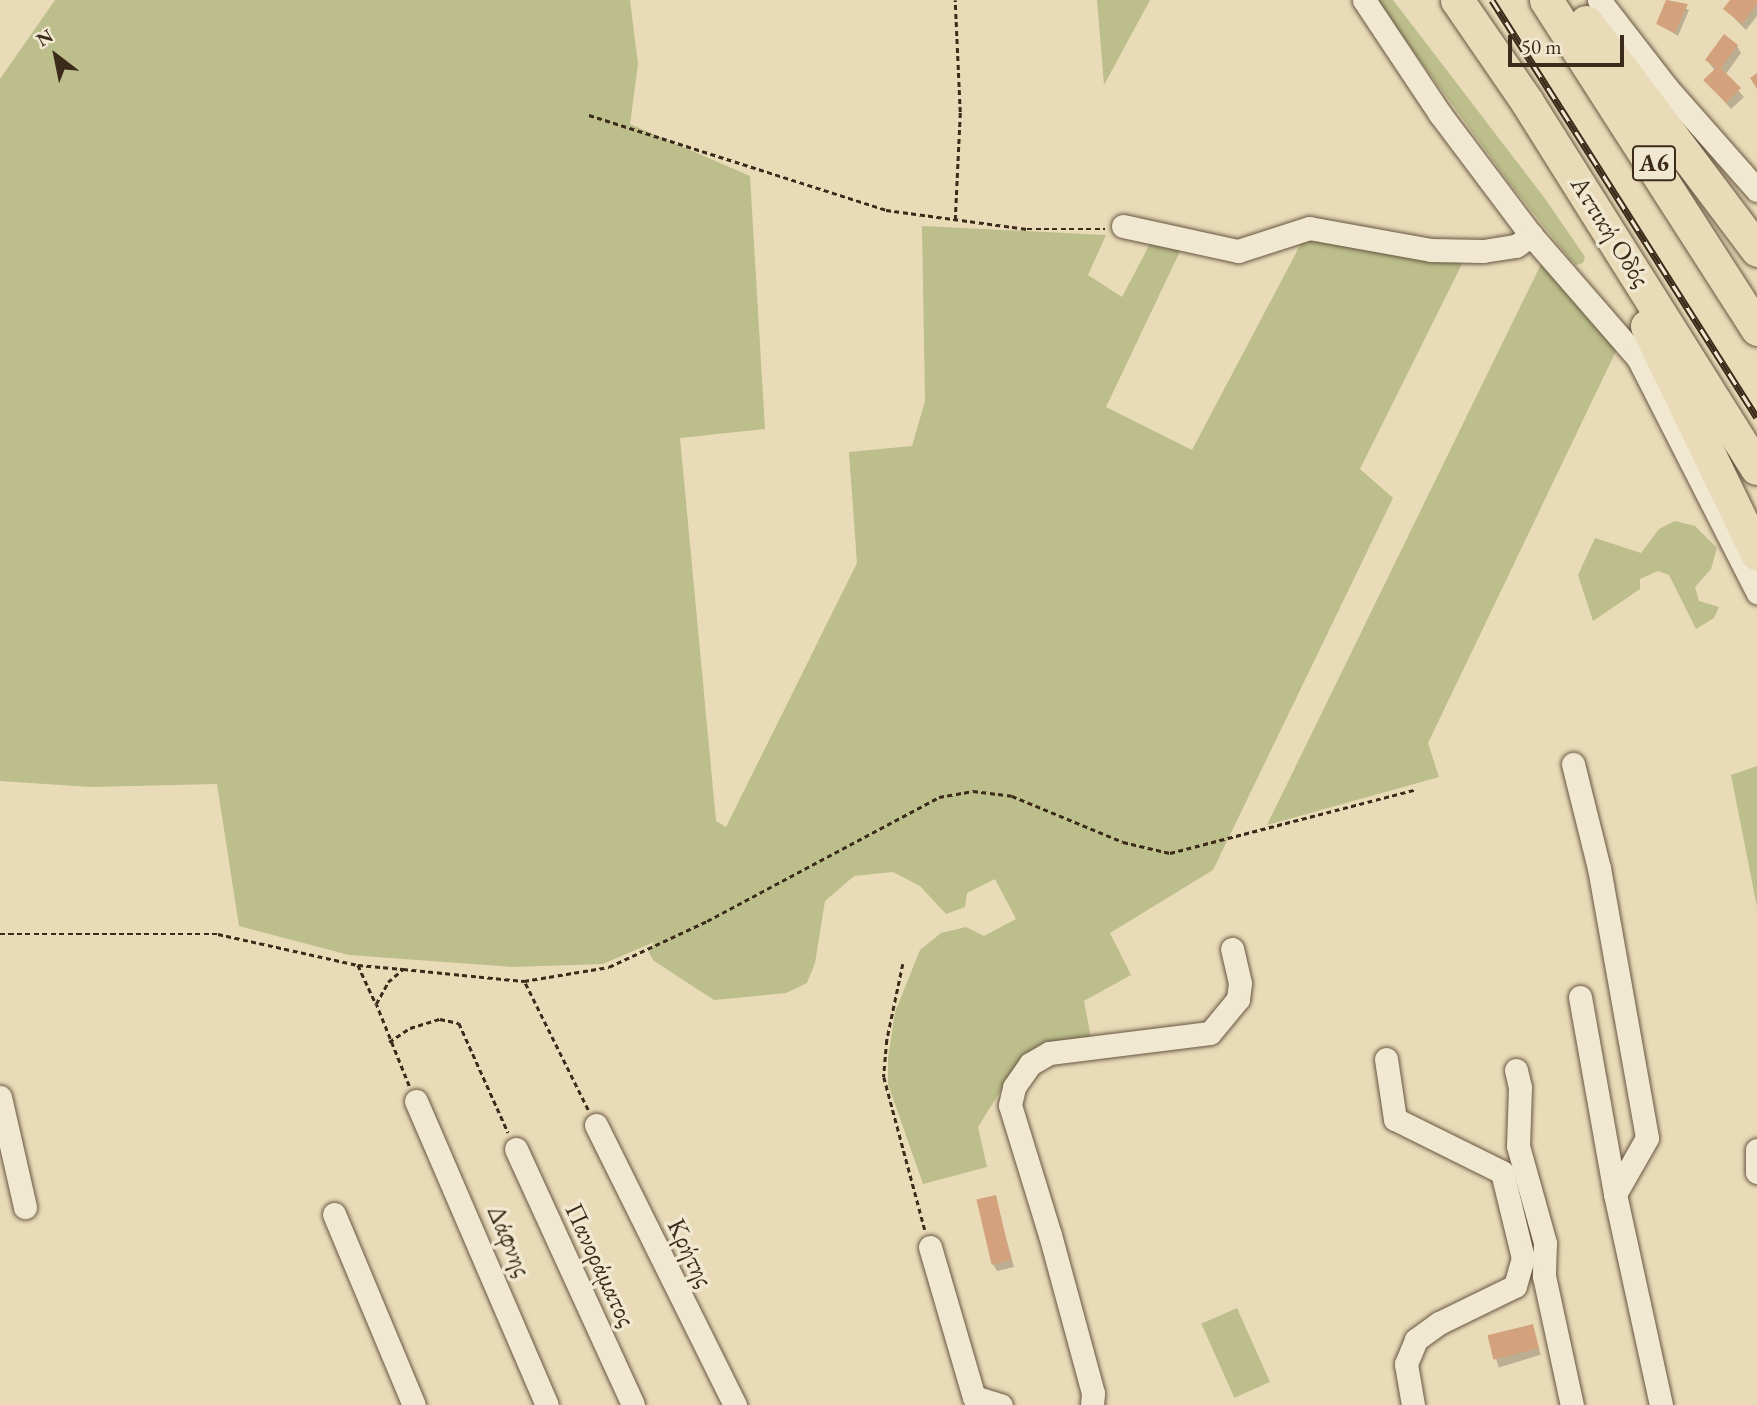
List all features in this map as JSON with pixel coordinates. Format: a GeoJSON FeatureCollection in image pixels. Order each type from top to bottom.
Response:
{"type":"FeatureCollection","features":[{"type":"Feature","properties":{"kind":"highway","name":"Αττική Οδός"},"geometry":{"type":"LineString","coordinates":[[1457,0],[1612,236],[1757,468]]}},
{"type":"Feature","properties":{"kind":"highway","name":"Α6"},"geometry":{"type":"LineString","coordinates":[[1546,0],[1757,329]]}},
{"type":"Feature","properties":{"kind":"highway"},"geometry":{"type":"LineString","coordinates":[[1570,0],[1757,250]]}},
{"type":"Feature","properties":{"kind":"highway"},"geometry":{"type":"LineString","coordinates":[[1612,236],[1643,317],[1757,554]]}},
{"type":"Feature","properties":{"kind":"street"},"geometry":{"type":"LineString","coordinates":[[1364,0],[1440,114],[1531,235],[1637,358],[1757,592]]}},
{"type":"Feature","properties":{"kind":"street"},"geometry":{"type":"LineString","coordinates":[[1599,0],[1667,88],[1757,190]]}},
{"type":"Feature","properties":{"kind":"street"},"geometry":{"type":"LineString","coordinates":[[1123,226],[1238,251],[1309,228],[1432,250],[1483,251],[1516,246],[1531,235]]}},
{"type":"Feature","properties":{"kind":"street"},"geometry":{"type":"LineString","coordinates":[[1573,764],[1599,868],[1647,1139],[1615,1194]]}},
{"type":"Feature","properties":{"kind":"street"},"geometry":{"type":"LineString","coordinates":[[1092,1405],[1093,1393],[1050,1235],[1010,1105],[1014,1087],[1030,1064],[1049,1053],[1210,1033],[1238,999],[1240,984],[1232,949]]}},
{"type":"Feature","properties":{"kind":"street"},"geometry":{"type":"LineString","coordinates":[[1580,997],[1615,1194],[1661,1405]]}},
{"type":"Feature","properties":{"kind":"street"},"geometry":{"type":"LineString","coordinates":[[1386,1059],[1395,1119],[1502,1172],[1523,1258],[1515,1286],[1439,1323],[1416,1340],[1406,1364],[1413,1405]]}},
{"type":"Feature","properties":{"kind":"street"},"geometry":{"type":"LineString","coordinates":[[1516,1070],[1520,1087],[1518,1146],[1545,1243],[1544,1276],[1572,1405]]}},
{"type":"Feature","properties":{"kind":"street"},"geometry":{"type":"LineString","coordinates":[[0,1097],[25,1208]]}},
{"type":"Feature","properties":{"kind":"street","name":"Δάφνης"},"geometry":{"type":"LineString","coordinates":[[416,1101],[547,1405]]}},
{"type":"Feature","properties":{"kind":"street","name":"Κρήτης"},"geometry":{"type":"LineString","coordinates":[[596,1125],[735,1405]]}},
{"type":"Feature","properties":{"kind":"street","name":"Πανοράματος"},"geometry":{"type":"LineString","coordinates":[[516,1149],[633,1405]]}},
{"type":"Feature","properties":{"kind":"street"},"geometry":{"type":"LineString","coordinates":[[334,1214],[414,1405]]}},
{"type":"Feature","properties":{"kind":"street"},"geometry":{"type":"LineString","coordinates":[[930,1247],[974,1397],[1001,1405]]}},
{"type":"Feature","properties":{"kind":"path"},"geometry":{"type":"LineString","coordinates":[[955,0],[960,112],[955,222]]}},
{"type":"Feature","properties":{"kind":"path"},"geometry":{"type":"LineString","coordinates":[[589,115],[886,210],[955,222],[1027,229],[1123,226]]}},
{"type":"Feature","properties":{"kind":"path"},"geometry":{"type":"LineString","coordinates":[[0,934],[218,934],[358,965],[524,981],[609,967],[708,921],[939,797],[973,790],[1012,796],[1123,842],[1170,853],[1414,790]]}},
{"type":"Feature","properties":{"kind":"path"},"geometry":{"type":"LineString","coordinates":[[903,964],[887,1040],[884,1077],[930,1247]]}},
{"type":"Feature","properties":{"kind":"path"},"geometry":{"type":"LineString","coordinates":[[358,965],[416,1101]]}},
{"type":"Feature","properties":{"kind":"path"},"geometry":{"type":"LineString","coordinates":[[376,1004],[403,969]]}},
{"type":"Feature","properties":{"kind":"path"},"geometry":{"type":"LineString","coordinates":[[524,981],[596,1125]]}},
{"type":"Feature","properties":{"kind":"path"},"geometry":{"type":"LineString","coordinates":[[389,1042],[410,1028],[440,1019],[459,1023],[516,1149]]}},
{"type":"Feature","properties":{"kind":"green space"},"geometry":{"type":"Polygon","coordinates":[[[55,0],[630,0],[638,64],[630,124],[750,176],[765,429],[680,438],[716,821],[726,827],[857,563],[849,452],[912,446],[925,401],[922,226],[1106,235],[1088,275],[1122,297],[1153,238],[1184,243],[1106,407],[1192,450],[1306,234],[1466,256],[1360,469],[1393,498],[1213,870],[1110,933],[1131,975],[1084,1001],[1092,1043],[1006,1082],[978,1127],[987,1167],[923,1184],[888,1084],[888,1058],[895,1012],[920,950],[941,933],[966,927],[984,936],[1016,919],[995,879],[967,893],[965,907],[946,914],[920,886],[893,872],[854,876],[825,901],[815,963],[807,983],[786,993],[714,1000],[654,961],[649,953],[654,942],[603,964],[512,967],[349,955],[239,926],[217,784],[91,787],[0,781],[0,79],[55,0]]]}},
{"type":"Feature","properties":{"kind":"green space"},"geometry":{"type":"Polygon","coordinates":[[[1097,0],[1150,0],[1104,85],[1097,0]]]}},
{"type":"Feature","properties":{"kind":"green space"},"geometry":{"type":"Polygon","coordinates":[[[1376,0],[1393,0],[1546,200],[1585,257],[1583,263],[1576,265],[1569,258],[1508,181],[1376,0]]]}},
{"type":"Feature","properties":{"kind":"green space"},"geometry":{"type":"Polygon","coordinates":[[[1543,260],[1618,347],[1428,743],[1439,777],[1267,825],[1543,260]]]}},
{"type":"Feature","properties":{"kind":"green space"},"geometry":{"type":"Polygon","coordinates":[[[1675,521],[1695,526],[1717,548],[1711,569],[1695,587],[1699,601],[1719,607],[1714,618],[1696,629],[1669,575],[1658,571],[1640,579],[1640,589],[1593,621],[1578,575],[1595,538],[1641,553],[1659,529],[1675,521]]]}},
{"type":"Feature","properties":{"kind":"green space"},"geometry":{"type":"Polygon","coordinates":[[[1757,766],[1757,907],[1731,775],[1757,766]]]}},
{"type":"Feature","properties":{"kind":"green space"},"geometry":{"type":"Polygon","coordinates":[[[1237,1308],[1270,1382],[1234,1398],[1201,1324],[1237,1308]]]}},
{"type":"Feature","properties":{"kind":"building"},"geometry":{"type":"Polygon","coordinates":[[[1666,0],[1688,4],[1675,33],[1656,24],[1666,0]]]}},
{"type":"Feature","properties":{"kind":"building"},"geometry":{"type":"Polygon","coordinates":[[[1730,0],[1757,0],[1757,4],[1742,24],[1723,9],[1730,0]]]}},
{"type":"Feature","properties":{"kind":"building"},"geometry":{"type":"Polygon","coordinates":[[[1724,34],[1738,45],[1721,68],[1741,88],[1726,103],[1703,80],[1716,68],[1705,60],[1724,34]]]}},
{"type":"Feature","properties":{"kind":"building"},"geometry":{"type":"Polygon","coordinates":[[[1757,73],[1757,89],[1750,78],[1757,73]]]}},
{"type":"Feature","properties":{"kind":"building"},"geometry":{"type":"Polygon","coordinates":[[[996,1195],[1011,1260],[992,1265],[977,1199],[996,1195]]]}},
{"type":"Feature","properties":{"kind":"building"},"geometry":{"type":"Polygon","coordinates":[[[1533,1324],[1539,1348],[1493,1360],[1487,1335],[1533,1324]]]}},
{"type":"Feature","properties":{"kind":"railway"},"geometry":{"type":"LineString","coordinates":[[1492,0],[1757,417]]}}]}
